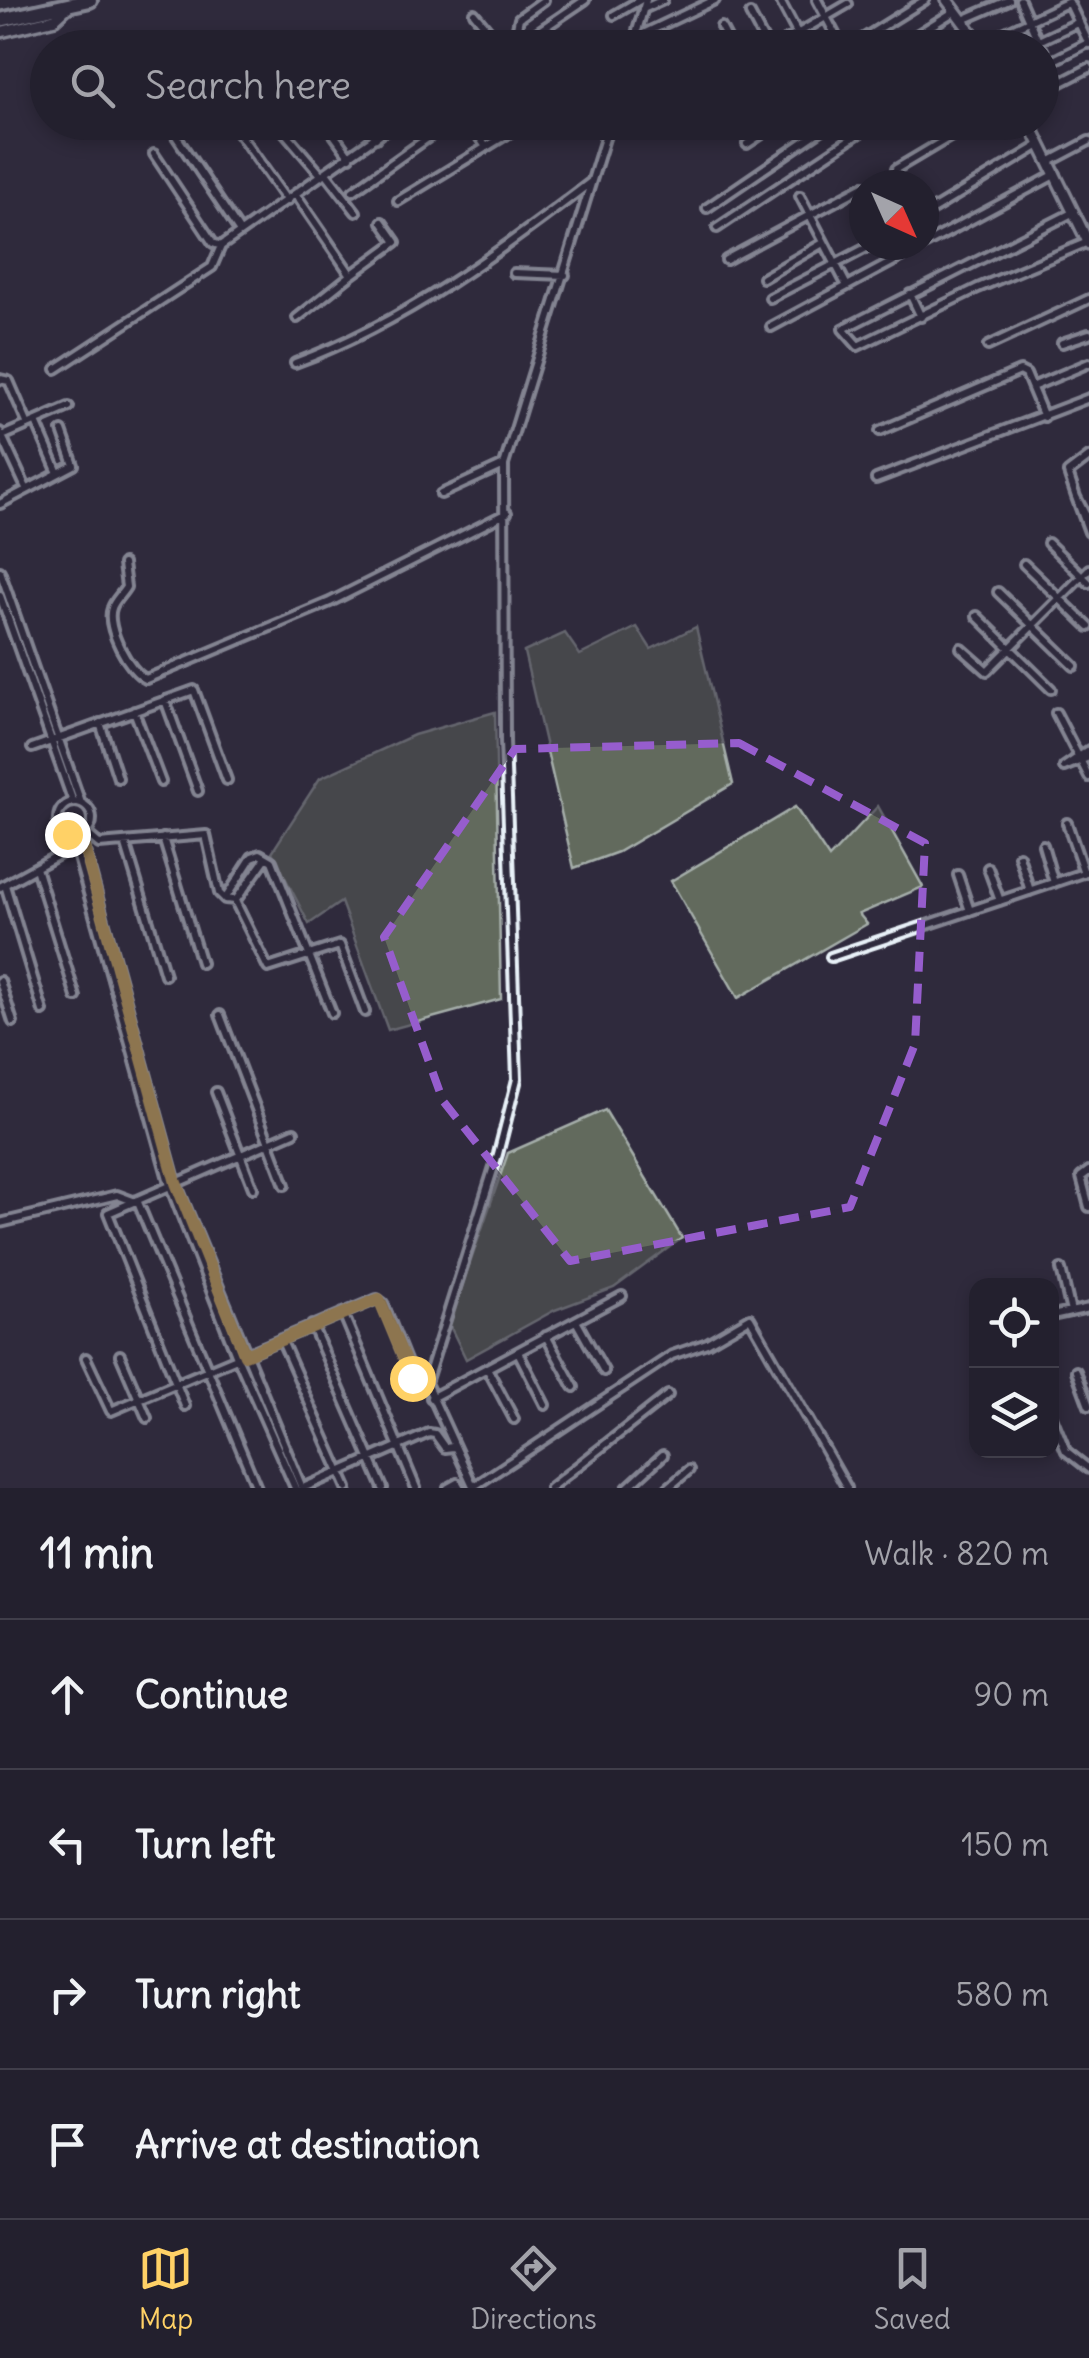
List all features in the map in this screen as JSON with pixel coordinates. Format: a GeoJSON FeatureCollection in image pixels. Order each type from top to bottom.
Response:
{"type":"FeatureCollection","features":[{"type":"Feature","properties":{"kind":"highway"},"geometry":{"type":"LineString","coordinates":[[0,20],[90,0]]}},
{"type":"Feature","properties":{"kind":"street"},"geometry":{"type":"LineString","coordinates":[[517,30],[519,18],[544,0]]}},
{"type":"Feature","properties":{"kind":"street"},"geometry":{"type":"LineString","coordinates":[[541,30],[585,0]]}},
{"type":"Feature","properties":{"kind":"street"},"geometry":{"type":"LineString","coordinates":[[614,16],[643,0],[638,30]]}},
{"type":"Feature","properties":{"kind":"street"},"geometry":{"type":"LineString","coordinates":[[644,10],[663,0]]}},
{"type":"Feature","properties":{"kind":"street"},"geometry":{"type":"LineString","coordinates":[[652,30],[715,0]]}},
{"type":"Feature","properties":{"kind":"street"},"geometry":{"type":"LineString","coordinates":[[817,0],[833,30]]}},
{"type":"Feature","properties":{"kind":"street"},"geometry":{"type":"LineString","coordinates":[[877,30],[925,0]]}},
{"type":"Feature","properties":{"kind":"street"},"geometry":{"type":"LineString","coordinates":[[949,0],[971,30]]}},
{"type":"Feature","properties":{"kind":"street"},"geometry":{"type":"LineString","coordinates":[[964,20],[1009,0]]}},
{"type":"Feature","properties":{"kind":"street"},"geometry":{"type":"LineString","coordinates":[[1020,0],[1033,30]]}},
{"type":"Feature","properties":{"kind":"street"},"geometry":{"type":"LineString","coordinates":[[780,1],[796,30]]}},
{"type":"Feature","properties":{"kind":"street"},"geometry":{"type":"LineString","coordinates":[[1011,30],[1069,2],[1089,44],[1059,58]]}},
{"type":"Feature","properties":{"kind":"street"},"geometry":{"type":"LineString","coordinates":[[0,32],[56,19],[66,4]]}},
{"type":"Feature","properties":{"kind":"street"},"geometry":{"type":"LineString","coordinates":[[805,30],[848,4]]}},
{"type":"Feature","properties":{"kind":"street"},"geometry":{"type":"LineString","coordinates":[[925,30],[955,11]]}},
{"type":"Feature","properties":{"kind":"street"},"geometry":{"type":"LineString","coordinates":[[474,13],[488,30]]}},
{"type":"Feature","properties":{"kind":"street"},"geometry":{"type":"LineString","coordinates":[[750,14],[760,30]]}},
{"type":"Feature","properties":{"kind":"street"},"geometry":{"type":"LineString","coordinates":[[1059,34],[1078,22]]}},
{"type":"Feature","properties":{"kind":"street"},"geometry":{"type":"LineString","coordinates":[[1060,83],[1089,68]]}},
{"type":"Feature","properties":{"kind":"street"},"geometry":{"type":"LineString","coordinates":[[179,140],[240,232]]}},
{"type":"Feature","properties":{"kind":"street"},"geometry":{"type":"LineString","coordinates":[[244,140],[287,201]]}},
{"type":"Feature","properties":{"kind":"street"},"geometry":{"type":"LineString","coordinates":[[292,140],[356,212]]}},
{"type":"Feature","properties":{"kind":"street"},"geometry":{"type":"LineString","coordinates":[[338,140],[350,156]]}},
{"type":"Feature","properties":{"kind":"street"},"geometry":{"type":"LineString","coordinates":[[56,369],[212,267],[221,246],[373,140]]}},
{"type":"Feature","properties":{"kind":"street"},"geometry":{"type":"LineString","coordinates":[[353,191],[425,140]]}},
{"type":"Feature","properties":{"kind":"street"},"geometry":{"type":"LineString","coordinates":[[481,140],[486,147]]}},
{"type":"Feature","properties":{"kind":"street"},"geometry":{"type":"LineString","coordinates":[[398,200],[497,140]]}},
{"type":"Feature","properties":{"kind":"street"},"geometry":{"type":"LineString","coordinates":[[605,140],[504,465],[504,741],[516,1079],[498,1154],[426,1383],[474,1488],[672,1355],[706,1343],[750,1318],[848,1488]]}},
{"type":"Feature","properties":{"kind":"street"},"geometry":{"type":"LineString","coordinates":[[747,144],[753,140]]}},
{"type":"Feature","properties":{"kind":"street"},"geometry":{"type":"LineString","coordinates":[[707,208],[807,140]]}},
{"type":"Feature","properties":{"kind":"street"},"geometry":{"type":"LineString","coordinates":[[717,228],[849,140]]}},
{"type":"Feature","properties":{"kind":"street"},"geometry":{"type":"LineString","coordinates":[[896,169],[945,140]]}},
{"type":"Feature","properties":{"kind":"street"},"geometry":{"type":"LineString","coordinates":[[1039,140],[1051,160],[1088,243],[858,346],[843,328],[1074,212]]}},
{"type":"Feature","properties":{"kind":"street"},"geometry":{"type":"LineString","coordinates":[[1051,160],[1089,142]]}},
{"type":"Feature","properties":{"kind":"street"},"geometry":{"type":"LineString","coordinates":[[939,206],[1041,144]]}},
{"type":"Feature","properties":{"kind":"street"},"geometry":{"type":"LineString","coordinates":[[154,154],[214,243],[221,246]]}},
{"type":"Feature","properties":{"kind":"street"},"geometry":{"type":"LineString","coordinates":[[771,327],[1057,174]]}},
{"type":"Feature","properties":{"kind":"street"},"geometry":{"type":"LineString","coordinates":[[295,363],[352,342],[475,270],[592,181]]}},
{"type":"Feature","properties":{"kind":"street"},"geometry":{"type":"LineString","coordinates":[[296,194],[351,276]]}},
{"type":"Feature","properties":{"kind":"street"},"geometry":{"type":"LineString","coordinates":[[726,260],[849,194]]}},
{"type":"Feature","properties":{"kind":"street"},"geometry":{"type":"LineString","coordinates":[[800,196],[847,286]]}},
{"type":"Feature","properties":{"kind":"street"},"geometry":{"type":"LineString","coordinates":[[296,318],[396,242],[382,222]]}},
{"type":"Feature","properties":{"kind":"street"},"geometry":{"type":"LineString","coordinates":[[763,278],[823,243]]}},
{"type":"Feature","properties":{"kind":"street"},"geometry":{"type":"LineString","coordinates":[[770,298],[849,258]]}},
{"type":"Feature","properties":{"kind":"street"},"geometry":{"type":"LineString","coordinates":[[514,273],[565,275]]}},
{"type":"Feature","properties":{"kind":"street"},"geometry":{"type":"LineString","coordinates":[[910,294],[921,316]]}},
{"type":"Feature","properties":{"kind":"street"},"geometry":{"type":"LineString","coordinates":[[988,346],[1089,299]]}},
{"type":"Feature","properties":{"kind":"street"},"geometry":{"type":"LineString","coordinates":[[1062,343],[1089,334]]}},
{"type":"Feature","properties":{"kind":"street"},"geometry":{"type":"LineString","coordinates":[[1032,387],[1089,363]]}},
{"type":"Feature","properties":{"kind":"street"},"geometry":{"type":"LineString","coordinates":[[880,431],[1020,371],[1032,387],[1044,416]]}},
{"type":"Feature","properties":{"kind":"street"},"geometry":{"type":"LineString","coordinates":[[0,379],[9,381],[58,473]]}},
{"type":"Feature","properties":{"kind":"street"},"geometry":{"type":"LineString","coordinates":[[876,479],[1089,398]]}},
{"type":"Feature","properties":{"kind":"street"},"geometry":{"type":"LineString","coordinates":[[27,490],[1,435],[69,407]]}},
{"type":"Feature","properties":{"kind":"street"},"geometry":{"type":"LineString","coordinates":[[0,504],[76,461],[62,430]]}},
{"type":"Feature","properties":{"kind":"street"},"geometry":{"type":"LineString","coordinates":[[1089,457],[1068,473],[1089,532]]}},
{"type":"Feature","properties":{"kind":"street"},"geometry":{"type":"LineString","coordinates":[[441,494],[504,465]]}},
{"type":"Feature","properties":{"kind":"street"},"geometry":{"type":"LineString","coordinates":[[1076,497],[1089,522]]}},
{"type":"Feature","properties":{"kind":"street"},"geometry":{"type":"LineString","coordinates":[[124,564],[126,587],[112,606],[111,618],[130,665],[146,679],[330,602],[506,513]]}},
{"type":"Feature","properties":{"kind":"street"},"geometry":{"type":"LineString","coordinates":[[1048,543],[1086,573],[1089,583]]}},
{"type":"Feature","properties":{"kind":"street"},"geometry":{"type":"LineString","coordinates":[[1024,564],[1089,627]]}},
{"type":"Feature","properties":{"kind":"street"},"geometry":{"type":"LineString","coordinates":[[0,571],[77,803],[92,815],[75,846],[2,886],[43,1011]]}},
{"type":"Feature","properties":{"kind":"street"},"geometry":{"type":"LineString","coordinates":[[961,648],[987,671],[1086,573]]}},
{"type":"Feature","properties":{"kind":"street"},"geometry":{"type":"LineString","coordinates":[[998,592],[1074,666]]}},
{"type":"Feature","properties":{"kind":"street"},"geometry":{"type":"LineString","coordinates":[[0,596],[56,739]]}},
{"type":"Feature","properties":{"kind":"street"},"geometry":{"type":"LineString","coordinates":[[977,616],[1051,689]]}},
{"type":"Feature","properties":{"kind":"street"},"geometry":{"type":"LineString","coordinates":[[32,748],[192,690],[198,694],[227,780]]}},
{"type":"Feature","properties":{"kind":"street"},"geometry":{"type":"LineString","coordinates":[[166,700],[198,791]]}},
{"type":"Feature","properties":{"kind":"street"},"geometry":{"type":"LineString","coordinates":[[134,711],[162,782]]}},
{"type":"Feature","properties":{"kind":"street"},"geometry":{"type":"LineString","coordinates":[[1056,713],[1084,756],[1089,777]]}},
{"type":"Feature","properties":{"kind":"street"},"geometry":{"type":"LineString","coordinates":[[100,724],[118,778]]}},
{"type":"Feature","properties":{"kind":"street"},"geometry":{"type":"LineString","coordinates":[[77,803],[62,808],[58,817],[60,828],[96,843],[208,836],[219,892],[234,901]]}},
{"type":"Feature","properties":{"kind":"street"},"geometry":{"type":"LineString","coordinates":[[831,957],[1086,872],[1068,823]]}},
{"type":"Feature","properties":{"kind":"street"},"geometry":{"type":"LineString","coordinates":[[80,835],[173,1184]]}},
{"type":"Feature","properties":{"kind":"street"},"geometry":{"type":"LineString","coordinates":[[163,838],[201,963]]}},
{"type":"Feature","properties":{"kind":"street"},"geometry":{"type":"LineString","coordinates":[[125,841],[165,975]]}},
{"type":"Feature","properties":{"kind":"street"},"geometry":{"type":"LineString","coordinates":[[1043,845],[1054,883]]}},
{"type":"Feature","properties":{"kind":"street"},"geometry":{"type":"LineString","coordinates":[[75,846],[173,1184],[241,1356],[300,1488],[432,1432],[445,1448],[453,1446]]}},
{"type":"Feature","properties":{"kind":"street"},"geometry":{"type":"LineString","coordinates":[[1018,856],[1030,891]]}},
{"type":"Feature","properties":{"kind":"street"},"geometry":{"type":"LineString","coordinates":[[225,899],[252,857],[266,858],[274,866],[332,1014]]}},
{"type":"Feature","properties":{"kind":"street"},"geometry":{"type":"LineString","coordinates":[[234,901],[266,858]]}},
{"type":"Feature","properties":{"kind":"street"},"geometry":{"type":"LineString","coordinates":[[36,868],[76,997]]}},
{"type":"Feature","properties":{"kind":"street"},"geometry":{"type":"LineString","coordinates":[[988,868],[1000,901]]}},
{"type":"Feature","properties":{"kind":"street"},"geometry":{"type":"LineString","coordinates":[[958,875],[970,911]]}},
{"type":"Feature","properties":{"kind":"street"},"geometry":{"type":"LineString","coordinates":[[234,901],[265,967],[340,945],[365,1012]]}},
{"type":"Feature","properties":{"kind":"street"},"geometry":{"type":"LineString","coordinates":[[0,980],[13,1022]]}},
{"type":"Feature","properties":{"kind":"street"},"geometry":{"type":"LineString","coordinates":[[220,1016],[285,1185]]}},
{"type":"Feature","properties":{"kind":"street"},"geometry":{"type":"LineString","coordinates":[[216,1092],[252,1188]]}},
{"type":"Feature","properties":{"kind":"street"},"geometry":{"type":"LineString","coordinates":[[184,1406],[108,1218],[112,1210],[294,1132]]}},
{"type":"Feature","properties":{"kind":"street"},"geometry":{"type":"LineString","coordinates":[[1089,1172],[1081,1177],[1089,1207]]}},
{"type":"Feature","properties":{"kind":"street"},"geometry":{"type":"LineString","coordinates":[[0,1223],[117,1194],[136,1201],[257,1488]]}},
{"type":"Feature","properties":{"kind":"street"},"geometry":{"type":"LineString","coordinates":[[1061,1268],[1072,1312]]}},
{"type":"Feature","properties":{"kind":"street"},"geometry":{"type":"LineString","coordinates":[[431,1398],[622,1296]]}},
{"type":"Feature","properties":{"kind":"street"},"geometry":{"type":"LineString","coordinates":[[86,1358],[110,1411],[312,1325],[381,1300],[412,1378]]}},
{"type":"Feature","properties":{"kind":"street"},"geometry":{"type":"LineString","coordinates":[[1059,1315],[1089,1308]]}},
{"type":"Feature","properties":{"kind":"street"},"geometry":{"type":"LineString","coordinates":[[342,1313],[416,1488]]}},
{"type":"Feature","properties":{"kind":"street"},"geometry":{"type":"LineString","coordinates":[[576,1320],[604,1371]]}},
{"type":"Feature","properties":{"kind":"street"},"geometry":{"type":"LineString","coordinates":[[312,1325],[383,1488]]}},
{"type":"Feature","properties":{"kind":"street"},"geometry":{"type":"LineString","coordinates":[[546,1336],[574,1388]]}},
{"type":"Feature","properties":{"kind":"street"},"geometry":{"type":"LineString","coordinates":[[281,1339],[347,1488]]}},
{"type":"Feature","properties":{"kind":"street"},"geometry":{"type":"LineString","coordinates":[[518,1352],[545,1405]]}},
{"type":"Feature","properties":{"kind":"street"},"geometry":{"type":"LineString","coordinates":[[120,1355],[147,1418]]}},
{"type":"Feature","properties":{"kind":"street"},"geometry":{"type":"LineString","coordinates":[[487,1368],[514,1419]]}},
{"type":"Feature","properties":{"kind":"street"},"geometry":{"type":"LineString","coordinates":[[1076,1371],[1089,1406]]}},
{"type":"Feature","properties":{"kind":"street"},"geometry":{"type":"LineString","coordinates":[[550,1488],[668,1396]]}},
{"type":"Feature","properties":{"kind":"street"},"geometry":{"type":"LineString","coordinates":[[1059,1434],[1066,1451],[1089,1470]]}},
{"type":"Feature","properties":{"kind":"street"},"geometry":{"type":"LineString","coordinates":[[627,1488],[663,1455]]}},
{"type":"Feature","properties":{"kind":"street"},"geometry":{"type":"LineString","coordinates":[[668,1488],[689,1470]]}},
{"type":"Feature","properties":{"kind":"street"},"geometry":{"type":"LineString","coordinates":[[448,1488],[457,1483],[460,1488]]}},
{"type":"Feature","properties":{"kind":"highlighted area"},"geometry":{"type":"Polygon","coordinates":[[[739,743],[925,843],[915,1044],[850,1207],[570,1261],[443,1101],[384,937],[515,749],[739,743]]]}},
{"type":"Feature","properties":{"kind":"green space"},"geometry":{"type":"Polygon","coordinates":[[[637,627],[651,649],[696,627],[733,784],[618,852],[574,868],[524,652],[565,633],[580,655],[637,627]]]}},
{"type":"Feature","properties":{"kind":"green space"},"geometry":{"type":"Polygon","coordinates":[[[495,712],[501,999],[388,1030],[341,902],[309,924],[272,852],[320,778],[414,735],[495,712]]]}},
{"type":"Feature","properties":{"kind":"green space"},"geometry":{"type":"Polygon","coordinates":[[[878,806],[923,887],[859,914],[867,924],[738,998],[671,881],[795,807],[829,858],[878,806]]]}},
{"type":"Feature","properties":{"kind":"green space"},"geometry":{"type":"Polygon","coordinates":[[[605,1110],[682,1238],[614,1288],[555,1310],[466,1359],[449,1324],[508,1153],[605,1110]]]}},
{"type":"Feature","properties":{"kind":"route"},"geometry":{"type":"LineString","coordinates":[[67,834],[81,836],[133,1012],[176,1183],[245,1355],[379,1299],[412,1378]]}}]}
